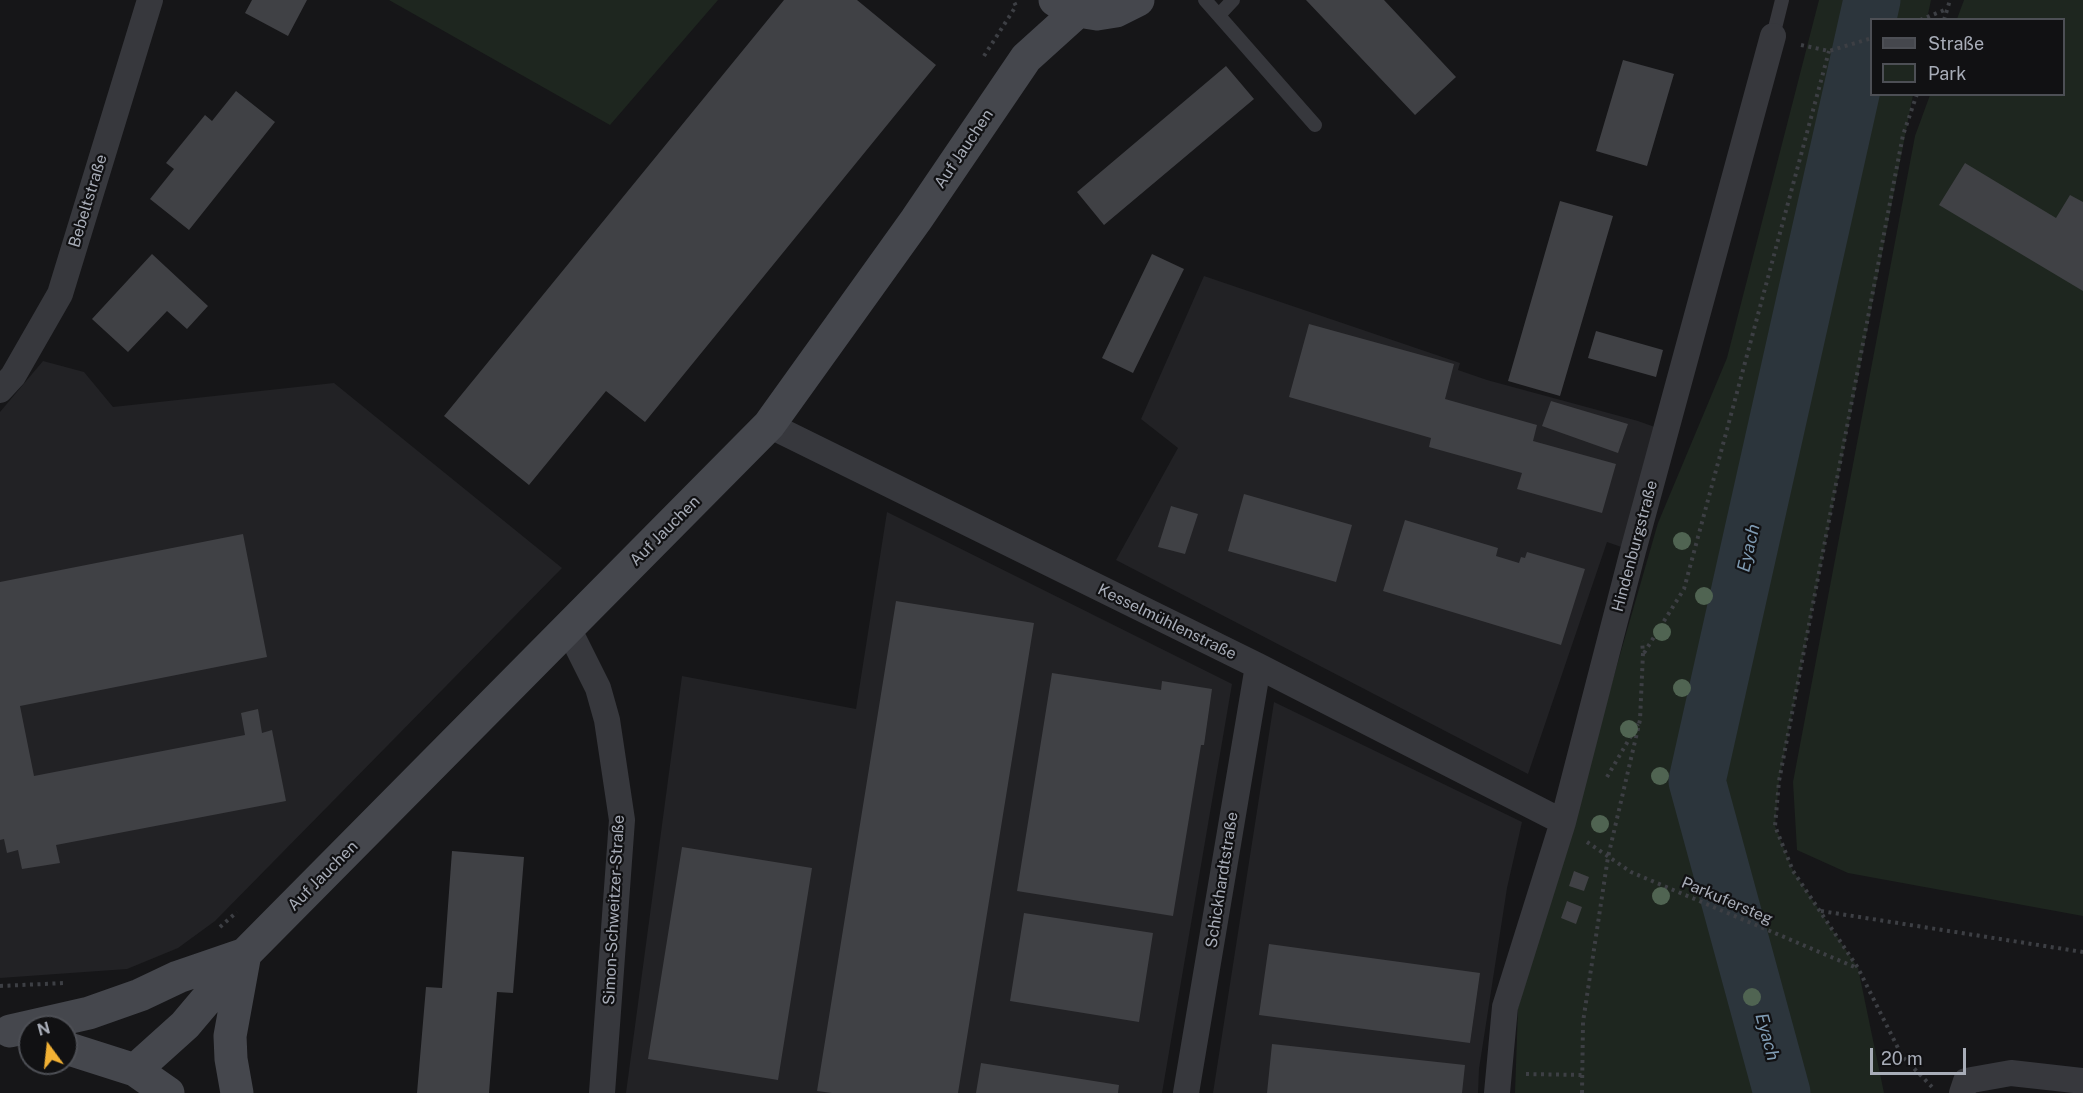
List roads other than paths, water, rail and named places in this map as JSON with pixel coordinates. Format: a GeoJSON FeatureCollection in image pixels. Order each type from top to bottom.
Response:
{"type":"FeatureCollection","features":[{"type":"Feature","properties":{"kind":"main road","name":"Auf Jauchen"},"geometry":{"type":"LineString","coordinates":[[1026,58],[1043,0]]}},
{"type":"Feature","properties":{"kind":"main road"},"geometry":{"type":"LineString","coordinates":[[1067,6],[1097,14],[1116,11],[1138,0]]}},
{"type":"Feature","properties":{"kind":"main road","name":"Auf Jauchen"},"geometry":{"type":"LineString","coordinates":[[135,1070],[185,1025],[245,954],[769,425],[916,220],[1026,58],[1067,6]]}},
{"type":"Feature","properties":{"kind":"main road","name":"Auf Jauchen"},"geometry":{"type":"LineString","coordinates":[[13,1032],[89,1013],[140,995],[178,977],[245,954]]}},
{"type":"Feature","properties":{"kind":"main road"},"geometry":{"type":"LineString","coordinates":[[237,1093],[231,1059],[230,1036],[245,954]]}},
{"type":"Feature","properties":{"kind":"main road"},"geometry":{"type":"LineString","coordinates":[[78,1052],[135,1070],[168,1093]]}},
{"type":"Feature","properties":{"kind":"street","name":"Bebeltstraße"},"geometry":{"type":"LineString","coordinates":[[0,390],[13,376],[60,294],[150,0]]}},
{"type":"Feature","properties":{"kind":"street","name":"Hindenburgstraße"},"geometry":{"type":"LineString","coordinates":[[1498,1083],[1505,1007],[1563,822],[1633,550],[1782,40]]}},
{"type":"Feature","properties":{"kind":"street","name":"Kesselmühlenstraße"},"geometry":{"type":"LineString","coordinates":[[769,425],[1258,666],[1563,822]]}},
{"type":"Feature","properties":{"kind":"street","name":"Simon-Schweitzer-Straße"},"geometry":{"type":"LineString","coordinates":[[568,628],[598,688],[607,720],[622,820],[602,1093]]}},
{"type":"Feature","properties":{"kind":"street","name":"Schickhardtstraße"},"geometry":{"type":"LineString","coordinates":[[1186,1093],[1258,666]]}},
{"type":"Feature","properties":{"kind":"street"},"geometry":{"type":"LineString","coordinates":[[1962,1093],[1966,1081],[2011,1073],[2083,1081]]}},
{"type":"Feature","properties":{"kind":"lane"},"geometry":{"type":"LineString","coordinates":[[1205,0],[1315,125]]}},
{"type":"Feature","properties":{"kind":"lane"},"geometry":{"type":"LineString","coordinates":[[1219,15],[1233,0]]}},
{"type":"Feature","properties":{"kind":"lane","name":"Hindenburgstraße"},"geometry":{"type":"LineString","coordinates":[[1782,0],[1782,40]]}},
{"type":"Feature","properties":{"kind":"waterway","name":"Eyach"},"geometry":{"type":"LineString","coordinates":[[1782,1093],[1697,781],[1872,0]]}}]}
